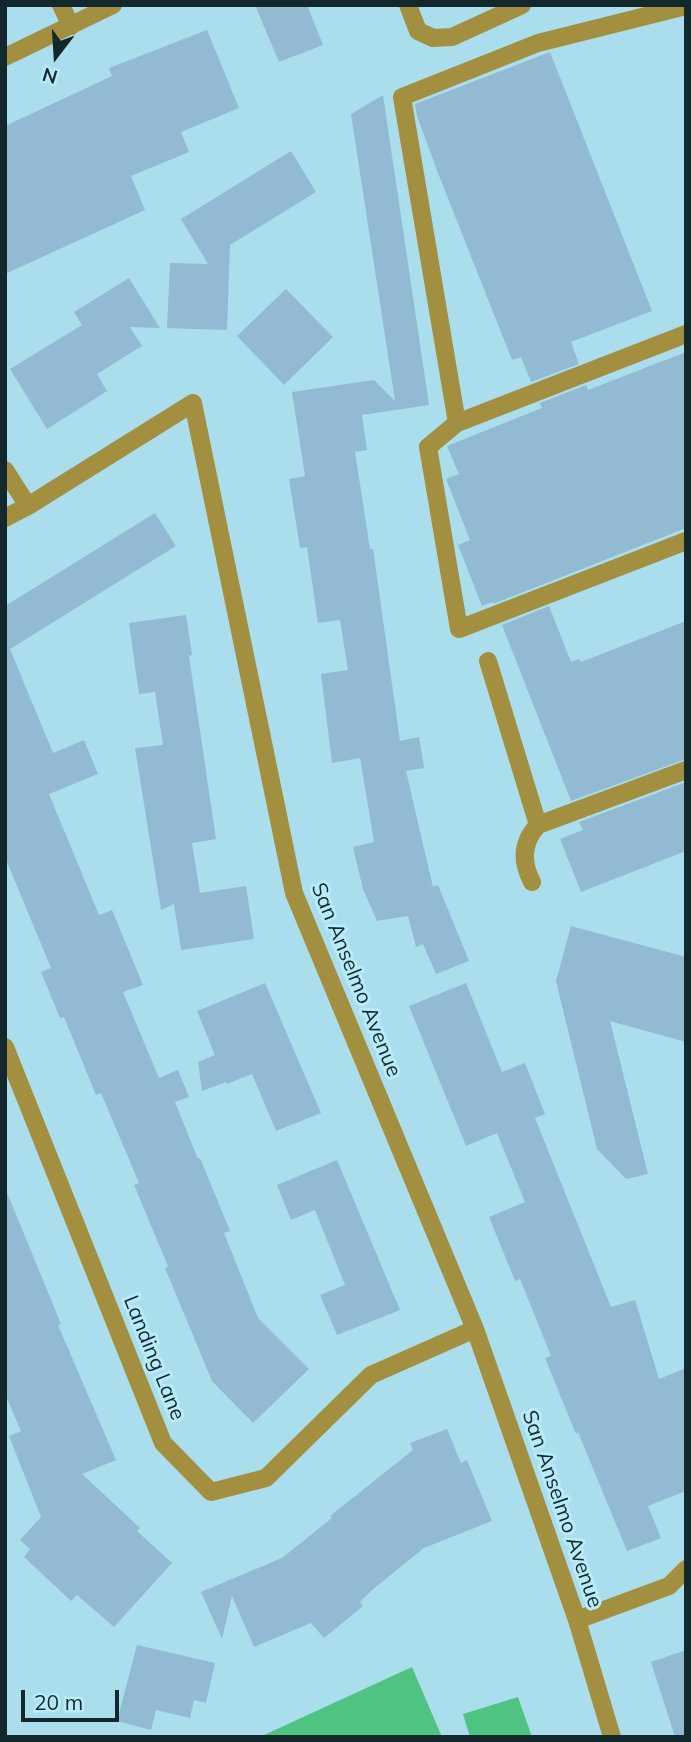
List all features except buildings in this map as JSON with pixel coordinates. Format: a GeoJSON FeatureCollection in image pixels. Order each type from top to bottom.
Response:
{"type":"FeatureCollection","features":[{"type":"Feature","properties":{"kind":"street"},"geometry":{"type":"LineString","coordinates":[[61,5],[71,26]]}},
{"type":"Feature","properties":{"kind":"street"},"geometry":{"type":"LineString","coordinates":[[5,57],[113,5]]}},
{"type":"Feature","properties":{"kind":"street"},"geometry":{"type":"LineString","coordinates":[[408,5],[418,31],[433,38],[452,37],[522,5]]}},
{"type":"Feature","properties":{"kind":"street"},"geometry":{"type":"LineString","coordinates":[[457,423],[402,97],[538,44],[686,6]]}},
{"type":"Feature","properties":{"kind":"street"},"geometry":{"type":"LineString","coordinates":[[686,334],[457,423],[428,447],[459,629],[686,541]]}},
{"type":"Feature","properties":{"kind":"street","name":"San Anselmo Avenue"},"geometry":{"type":"LineString","coordinates":[[27,506],[193,403],[294,893],[475,1329],[577,1620],[612,1737]]}},
{"type":"Feature","properties":{"kind":"street"},"geometry":{"type":"LineString","coordinates":[[5,470],[27,506],[5,518]]}},
{"type":"Feature","properties":{"kind":"street"},"geometry":{"type":"LineString","coordinates":[[488,661],[538,825]]}},
{"type":"Feature","properties":{"kind":"street"},"geometry":{"type":"LineString","coordinates":[[532,882],[524,861],[526,844],[531,832],[538,825],[686,770]]}},
{"type":"Feature","properties":{"kind":"street","name":"Landing Lane"},"geometry":{"type":"LineString","coordinates":[[5,1047],[163,1443],[211,1492],[266,1478],[372,1375],[475,1329]]}},
{"type":"Feature","properties":{"kind":"street"},"geometry":{"type":"LineString","coordinates":[[577,1620],[669,1586],[686,1569]]}},
{"type":"Feature","properties":{"kind":"green space"},"geometry":{"type":"Polygon","coordinates":[[[412,1667],[442,1737],[264,1737],[264,1735],[412,1667]]]}},
{"type":"Feature","properties":{"kind":"green space"},"geometry":{"type":"Polygon","coordinates":[[[518,1697],[532,1737],[470,1737],[463,1714],[518,1697]]]}}]}
